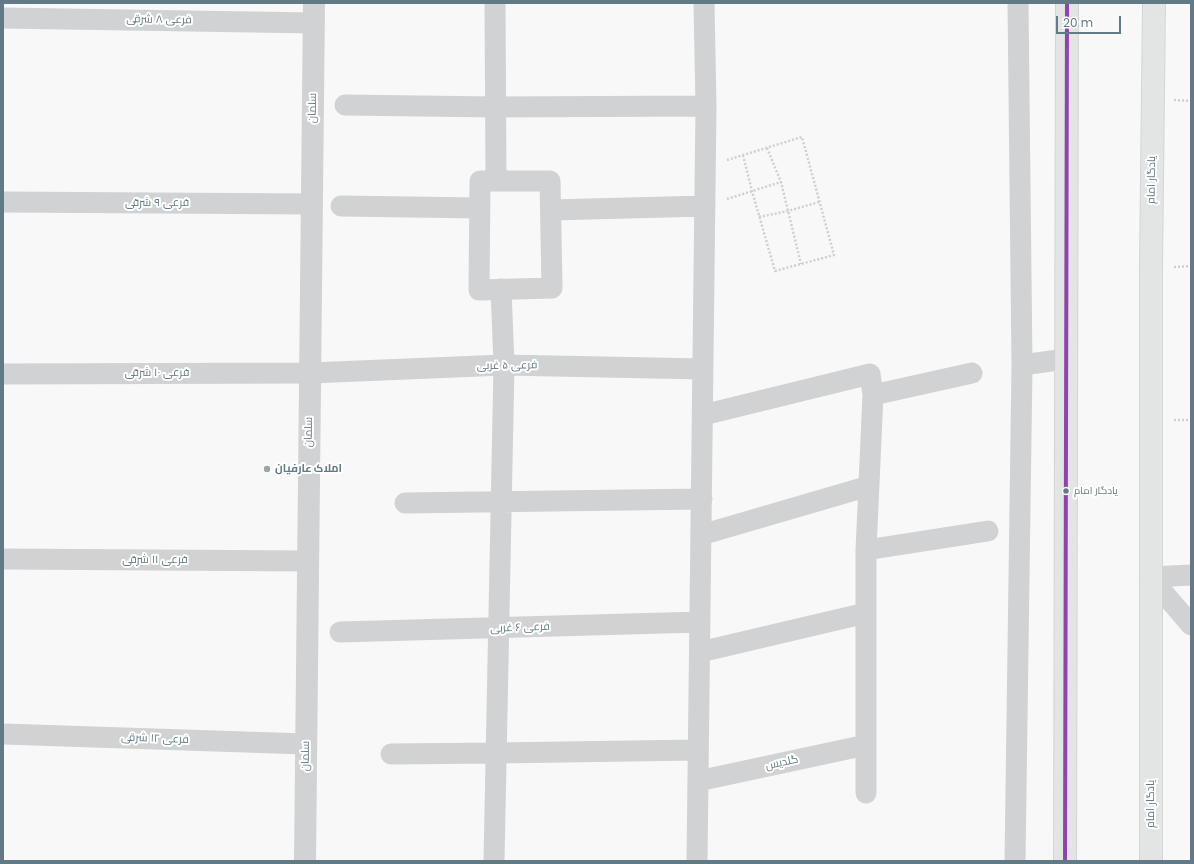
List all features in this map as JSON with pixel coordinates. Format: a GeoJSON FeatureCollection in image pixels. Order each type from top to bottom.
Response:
{"type":"FeatureCollection","features":[{"type":"Feature","properties":{"kind":"main road"},"geometry":{"type":"LineString","coordinates":[[1065,861],[1067,3]]}},
{"type":"Feature","properties":{"kind":"main road","name":"یادگار امام"},"geometry":{"type":"LineString","coordinates":[[1151,861],[1151,282],[1154,3]]}},
{"type":"Feature","properties":{"kind":"street"},"geometry":{"type":"LineString","coordinates":[[495,3],[496,181]]}},
{"type":"Feature","properties":{"kind":"street"},"geometry":{"type":"LineString","coordinates":[[697,861],[706,166],[704,3]]}},
{"type":"Feature","properties":{"kind":"street"},"geometry":{"type":"LineString","coordinates":[[1015,861],[1022,365],[1018,3]]}},
{"type":"Feature","properties":{"kind":"street","name":"فرعی ۸ شرقی"},"geometry":{"type":"LineString","coordinates":[[3,18],[314,13]]}},
{"type":"Feature","properties":{"kind":"street","name":"سلمان"},"geometry":{"type":"LineString","coordinates":[[305,861],[314,13]]}},
{"type":"Feature","properties":{"kind":"street"},"geometry":{"type":"LineString","coordinates":[[345,105],[495,107],[706,106]]}},
{"type":"Feature","properties":{"kind":"street"},"geometry":{"type":"LineString","coordinates":[[480,181],[496,181],[550,181],[552,288],[479,290],[480,181]]}},
{"type":"Feature","properties":{"kind":"street","name":"فرعی ۹ شرقی"},"geometry":{"type":"LineString","coordinates":[[3,202],[312,204]]}},
{"type":"Feature","properties":{"kind":"street"},"geometry":{"type":"LineString","coordinates":[[341,206],[480,208]]}},
{"type":"Feature","properties":{"kind":"street"},"geometry":{"type":"LineString","coordinates":[[551,210],[705,206]]}},
{"type":"Feature","properties":{"kind":"street"},"geometry":{"type":"LineString","coordinates":[[494,861],[504,366],[501,289]]}},
{"type":"Feature","properties":{"kind":"street"},"geometry":{"type":"LineString","coordinates":[[1022,365],[1066,359]]}},
{"type":"Feature","properties":{"kind":"street","name":"فرعی ۵ غربی"},"geometry":{"type":"LineString","coordinates":[[310,373],[504,366],[703,369]]}},
{"type":"Feature","properties":{"kind":"street","name":"فرعی ۱۰ شرقی"},"geometry":{"type":"LineString","coordinates":[[3,374],[310,373]]}},
{"type":"Feature","properties":{"kind":"street"},"geometry":{"type":"LineString","coordinates":[[873,396],[972,373]]}},
{"type":"Feature","properties":{"kind":"street"},"geometry":{"type":"LineString","coordinates":[[703,414],[870,374],[873,396],[866,550],[866,793]]}},
{"type":"Feature","properties":{"kind":"street"},"geometry":{"type":"LineString","coordinates":[[701,535],[869,486]]}},
{"type":"Feature","properties":{"kind":"street"},"geometry":{"type":"LineString","coordinates":[[405,503],[702,499]]}},
{"type":"Feature","properties":{"kind":"street"},"geometry":{"type":"LineString","coordinates":[[866,550],[988,531]]}},
{"type":"Feature","properties":{"kind":"street","name":"فرعی ۱۱ شرقی"},"geometry":{"type":"LineString","coordinates":[[3,559],[308,561]]}},
{"type":"Feature","properties":{"kind":"street"},"geometry":{"type":"LineString","coordinates":[[1150,577],[1191,576]]}},
{"type":"Feature","properties":{"kind":"street"},"geometry":{"type":"LineString","coordinates":[[1150,577],[1191,625]]}},
{"type":"Feature","properties":{"kind":"street"},"geometry":{"type":"LineString","coordinates":[[700,652],[866,613]]}},
{"type":"Feature","properties":{"kind":"street","name":"فرعی ۶ غربی"},"geometry":{"type":"LineString","coordinates":[[340,632],[499,629],[700,622]]}},
{"type":"Feature","properties":{"kind":"street","name":"فرعی ۱۲ شرقی"},"geometry":{"type":"LineString","coordinates":[[3,734],[306,744]]}},
{"type":"Feature","properties":{"kind":"street","name":"گلدیس"},"geometry":{"type":"LineString","coordinates":[[698,781],[866,745]]}},
{"type":"Feature","properties":{"kind":"street"},"geometry":{"type":"LineString","coordinates":[[391,754],[496,754],[698,750]]}},
{"type":"Feature","properties":{"kind":"path"},"geometry":{"type":"LineString","coordinates":[[706,166],[802,137],[834,255],[775,271],[743,155]]}},
{"type":"Feature","properties":{"kind":"path"},"geometry":{"type":"LineString","coordinates":[[767,148],[780,182],[800,264]]}},
{"type":"Feature","properties":{"kind":"path"},"geometry":{"type":"LineString","coordinates":[[705,206],[780,182]]}},
{"type":"Feature","properties":{"kind":"path"},"geometry":{"type":"LineString","coordinates":[[759,217],[788,211],[819,202]]}},
{"type":"Feature","properties":{"kind":"transit line"},"geometry":{"type":"LineString","coordinates":[[1065,861],[1067,3]]}},
{"type":"Feature","properties":{"kind":"place","name":"املاک عارفیان"},"geometry":{"type":"Point","coordinates":[267,469]}},
{"type":"Feature","properties":{"kind":"place","name":"یادگار امام"},"geometry":{"type":"Point","coordinates":[1066,491]}}]}
